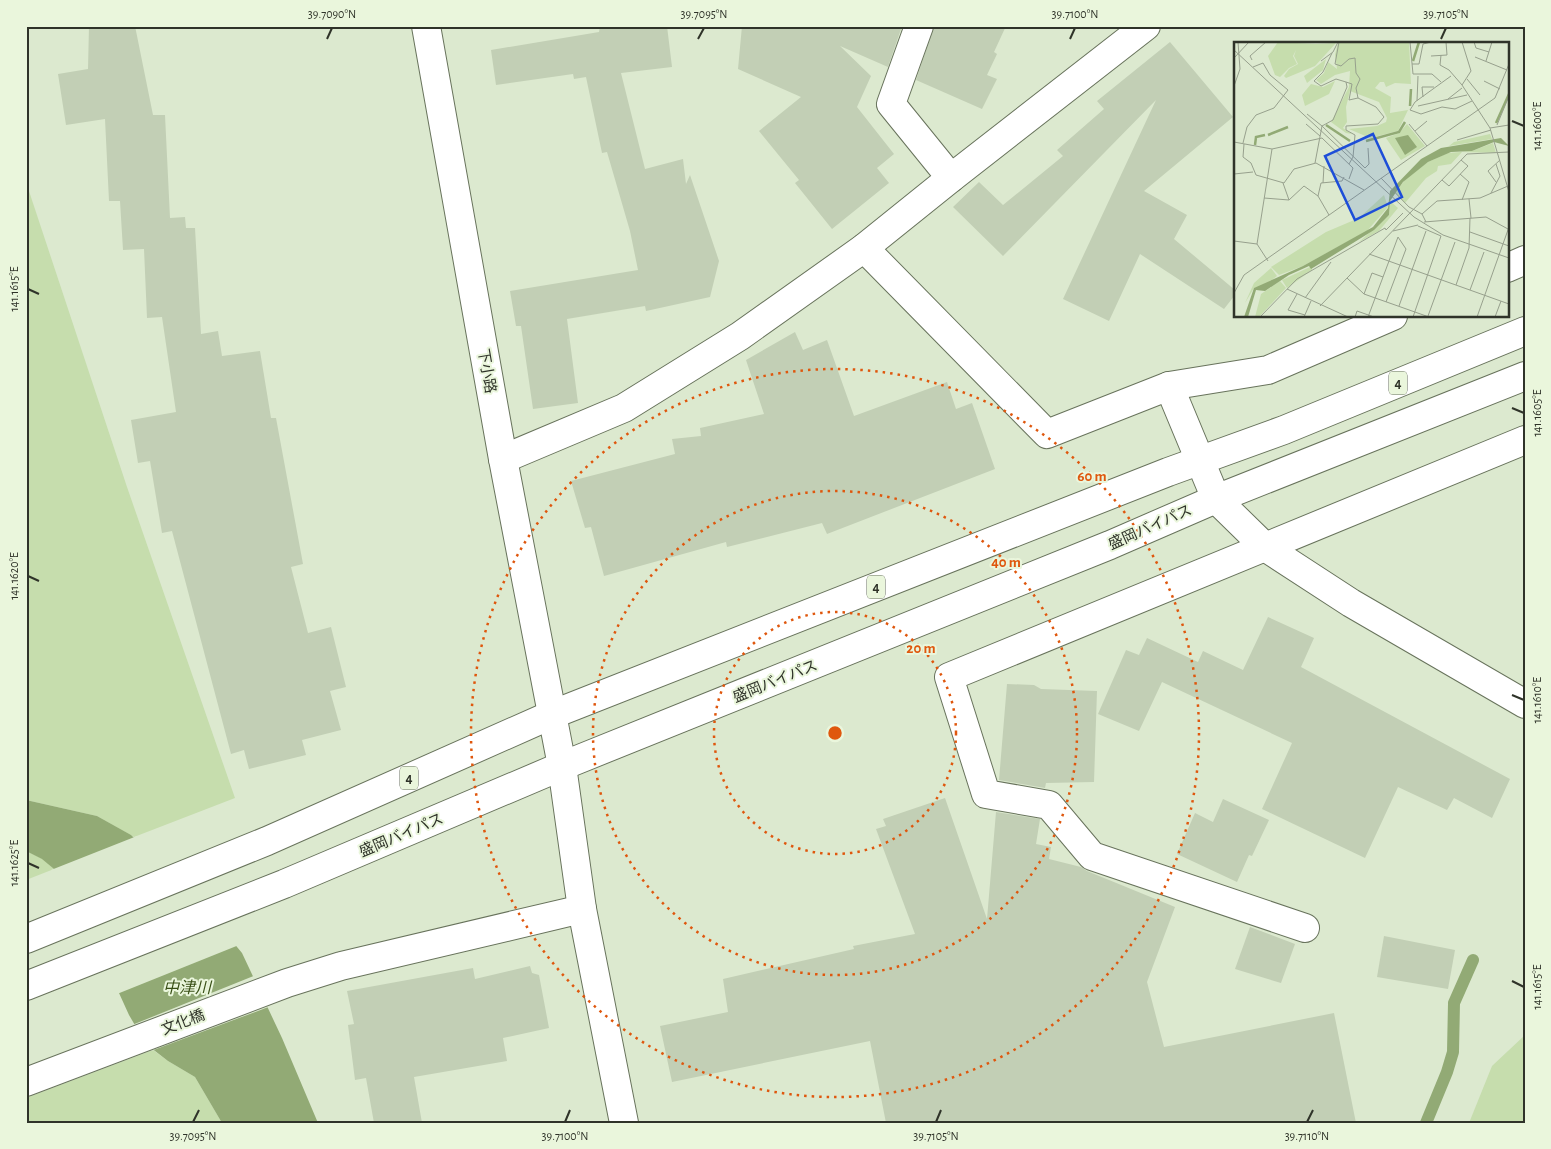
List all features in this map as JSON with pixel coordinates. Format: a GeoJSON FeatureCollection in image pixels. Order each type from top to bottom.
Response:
{"type":"FeatureCollection","features":[{"type":"Feature","properties":{"kind":"main road","name":"下小路"},"geometry":{"type":"LineString","coordinates":[[426,26],[503,459],[562,766],[582,908],[624,1123]]}},
{"type":"Feature","properties":{"kind":"main road"},"geometry":{"type":"LineString","coordinates":[[919,26],[891,104],[951,178]]}},
{"type":"Feature","properties":{"kind":"main road"},"geometry":{"type":"LineString","coordinates":[[503,459],[624,408],[740,336],[864,248],[1146,26]]}},
{"type":"Feature","properties":{"kind":"main road"},"geometry":{"type":"LineString","coordinates":[[864,248],[1047,434],[1168,386],[1268,370],[1389,318]]}},
{"type":"Feature","properties":{"kind":"main road"},"geometry":{"type":"LineString","coordinates":[[1508,268],[1525,260]]}},
{"type":"Feature","properties":{"kind":"main road","name":"4"},"geometry":{"type":"LineString","coordinates":[[26,939],[267,841],[551,715],[1200,460],[1271,434],[1525,331]]}},
{"type":"Feature","properties":{"kind":"main road","name":"盛岡バイパス"},"geometry":{"type":"LineString","coordinates":[[26,986],[284,884],[562,766],[1110,545],[1216,499],[1525,376]]}},
{"type":"Feature","properties":{"kind":"main road"},"geometry":{"type":"LineString","coordinates":[[1168,386],[1216,499],[1265,547],[1351,603],[1525,704]]}},
{"type":"Feature","properties":{"kind":"main road"},"geometry":{"type":"LineString","coordinates":[[1305,928],[1092,856],[1049,805],[986,794],[949,677],[1525,440]]}},
{"type":"Feature","properties":{"kind":"main road","name":"文化橋"},"geometry":{"type":"LineString","coordinates":[[26,1082],[287,982],[341,966],[582,908]]}},
{"type":"Feature","properties":{"kind":"shaded area"},"geometry":{"type":"Polygon","coordinates":[[[26,182],[127,487],[235,798],[134,837],[97,816],[26,800],[26,182]]]}},
{"type":"Feature","properties":{"kind":"shaded area"},"geometry":{"type":"Polygon","coordinates":[[[26,851],[43,859],[54,869],[26,880],[26,851]]]}},
{"type":"Feature","properties":{"kind":"shaded area"},"geometry":{"type":"Polygon","coordinates":[[[1525,1035],[1525,1123],[1469,1123],[1492,1066],[1525,1035]]]}},
{"type":"Feature","properties":{"kind":"shaded area"},"geometry":{"type":"Polygon","coordinates":[[[153,1050],[195,1077],[222,1123],[26,1123],[26,1098],[153,1050]]]}},
{"type":"Feature","properties":{"kind":"water","name":"中津川"},"geometry":{"type":"Polygon","coordinates":[[[26,800],[97,816],[131,835],[194,895],[242,953],[282,1038],[318,1123],[222,1123],[195,1077],[168,1061],[146,1044],[129,1015],[74,894],[54,869],[42,859],[26,851],[26,800]]]}},
{"type":"Feature","properties":{"kind":"pier"},"geometry":{"type":"Polygon","coordinates":[[[137,836],[195,893],[239,945],[117,994],[72,895],[51,870],[137,836]]]}},
{"type":"Feature","properties":{"kind":"pier"},"geometry":{"type":"Polygon","coordinates":[[[256,975],[271,1006],[151,1051],[144,1045],[132,1025],[256,975]]]}},
{"type":"Feature","properties":{"kind":"building"},"geometry":{"type":"Polygon","coordinates":[[[89,26],[135,26],[153,115],[165,115],[170,218],[185,217],[186,228],[195,228],[201,334],[218,331],[222,356],[260,351],[271,418],[276,418],[303,564],[291,567],[308,633],[331,627],[346,687],[330,691],[341,730],[302,740],[306,755],[249,769],[244,750],[231,754],[172,531],[162,533],[150,461],[138,463],[131,420],[176,412],[162,317],[147,318],[144,249],[123,250],[120,201],[109,201],[105,119],[66,125],[58,74],[88,69],[89,26]]]}},
{"type":"Feature","properties":{"kind":"building"},"geometry":{"type":"Polygon","coordinates":[[[600,26],[667,26],[672,67],[621,73],[645,169],[683,159],[686,184],[690,175],[719,261],[710,297],[646,311],[645,306],[567,319],[578,403],[533,409],[521,326],[516,326],[510,291],[638,270],[630,231],[607,152],[602,153],[586,77],[574,79],[573,74],[496,85],[491,50],[599,32],[600,26]]]}},
{"type":"Feature","properties":{"kind":"building"},"geometry":{"type":"Polygon","coordinates":[[[742,26],[902,26],[888,67],[840,46],[871,76],[857,107],[894,154],[877,168],[889,183],[832,229],[795,183],[799,180],[759,131],[801,97],[738,69],[742,26]]]}},
{"type":"Feature","properties":{"kind":"building"},"geometry":{"type":"Polygon","coordinates":[[[934,26],[1006,26],[994,52],[997,54],[987,75],[997,79],[982,109],[916,80],[934,26]]]}},
{"type":"Feature","properties":{"kind":"building"},"geometry":{"type":"Polygon","coordinates":[[[1170,42],[1233,117],[1144,191],[1187,215],[1174,239],[1234,289],[1234,296],[1224,309],[1140,254],[1109,321],[1063,299],[1156,100],[1003,256],[953,207],[979,182],[1003,205],[1063,156],[1057,150],[1104,109],[1097,101],[1170,42]]]}},
{"type":"Feature","properties":{"kind":"building"},"geometry":{"type":"Polygon","coordinates":[[[795,332],[803,350],[827,340],[854,416],[947,382],[956,409],[972,403],[995,469],[827,534],[822,523],[727,547],[726,542],[604,576],[591,527],[585,528],[571,481],[675,454],[672,439],[701,436],[700,428],[764,414],[746,360],[795,332]]]}},
{"type":"Feature","properties":{"kind":"building"},"geometry":{"type":"Polygon","coordinates":[[[1268,617],[1314,638],[1301,667],[1510,779],[1492,818],[1454,798],[1447,810],[1398,787],[1365,858],[1262,809],[1292,743],[1162,682],[1139,731],[1098,714],[1126,650],[1139,655],[1147,638],[1198,662],[1203,651],[1243,670],[1268,617]]]}},
{"type":"Feature","properties":{"kind":"building"},"geometry":{"type":"Polygon","coordinates":[[[1007,684],[1034,685],[1041,689],[1097,691],[1094,782],[1046,783],[1045,788],[999,780],[1007,684]]]}},
{"type":"Feature","properties":{"kind":"building"},"geometry":{"type":"Polygon","coordinates":[[[945,798],[987,919],[996,812],[1040,819],[1036,844],[1051,847],[1049,859],[1081,867],[1175,907],[1147,982],[1164,1047],[1334,1013],[1356,1123],[886,1123],[870,1041],[672,1082],[660,1026],[728,1012],[723,979],[854,949],[853,946],[915,934],[876,829],[886,826],[883,819],[945,798]]]}},
{"type":"Feature","properties":{"kind":"building"},"geometry":{"type":"Polygon","coordinates":[[[1223,799],[1269,820],[1252,856],[1249,855],[1237,882],[1177,854],[1195,813],[1213,822],[1223,799]]]}},
{"type":"Feature","properties":{"kind":"building"},"geometry":{"type":"Polygon","coordinates":[[[1250,927],[1295,944],[1281,983],[1235,969],[1250,927]]]}},
{"type":"Feature","properties":{"kind":"building"},"geometry":{"type":"Polygon","coordinates":[[[1384,936],[1455,950],[1448,989],[1377,977],[1384,936]]]}},
{"type":"Feature","properties":{"kind":"building"},"geometry":{"type":"Polygon","coordinates":[[[530,966],[532,973],[539,975],[549,1028],[503,1038],[507,1061],[414,1077],[422,1123],[374,1123],[366,1078],[355,1080],[348,1025],[354,1024],[347,991],[473,968],[475,979],[530,966]]]}},
{"type":"Feature","properties":{"kind":"waterway"},"geometry":{"type":"LineString","coordinates":[[1426,1123],[1447,1072],[1453,1052],[1454,1003],[1473,960]]}}]}
